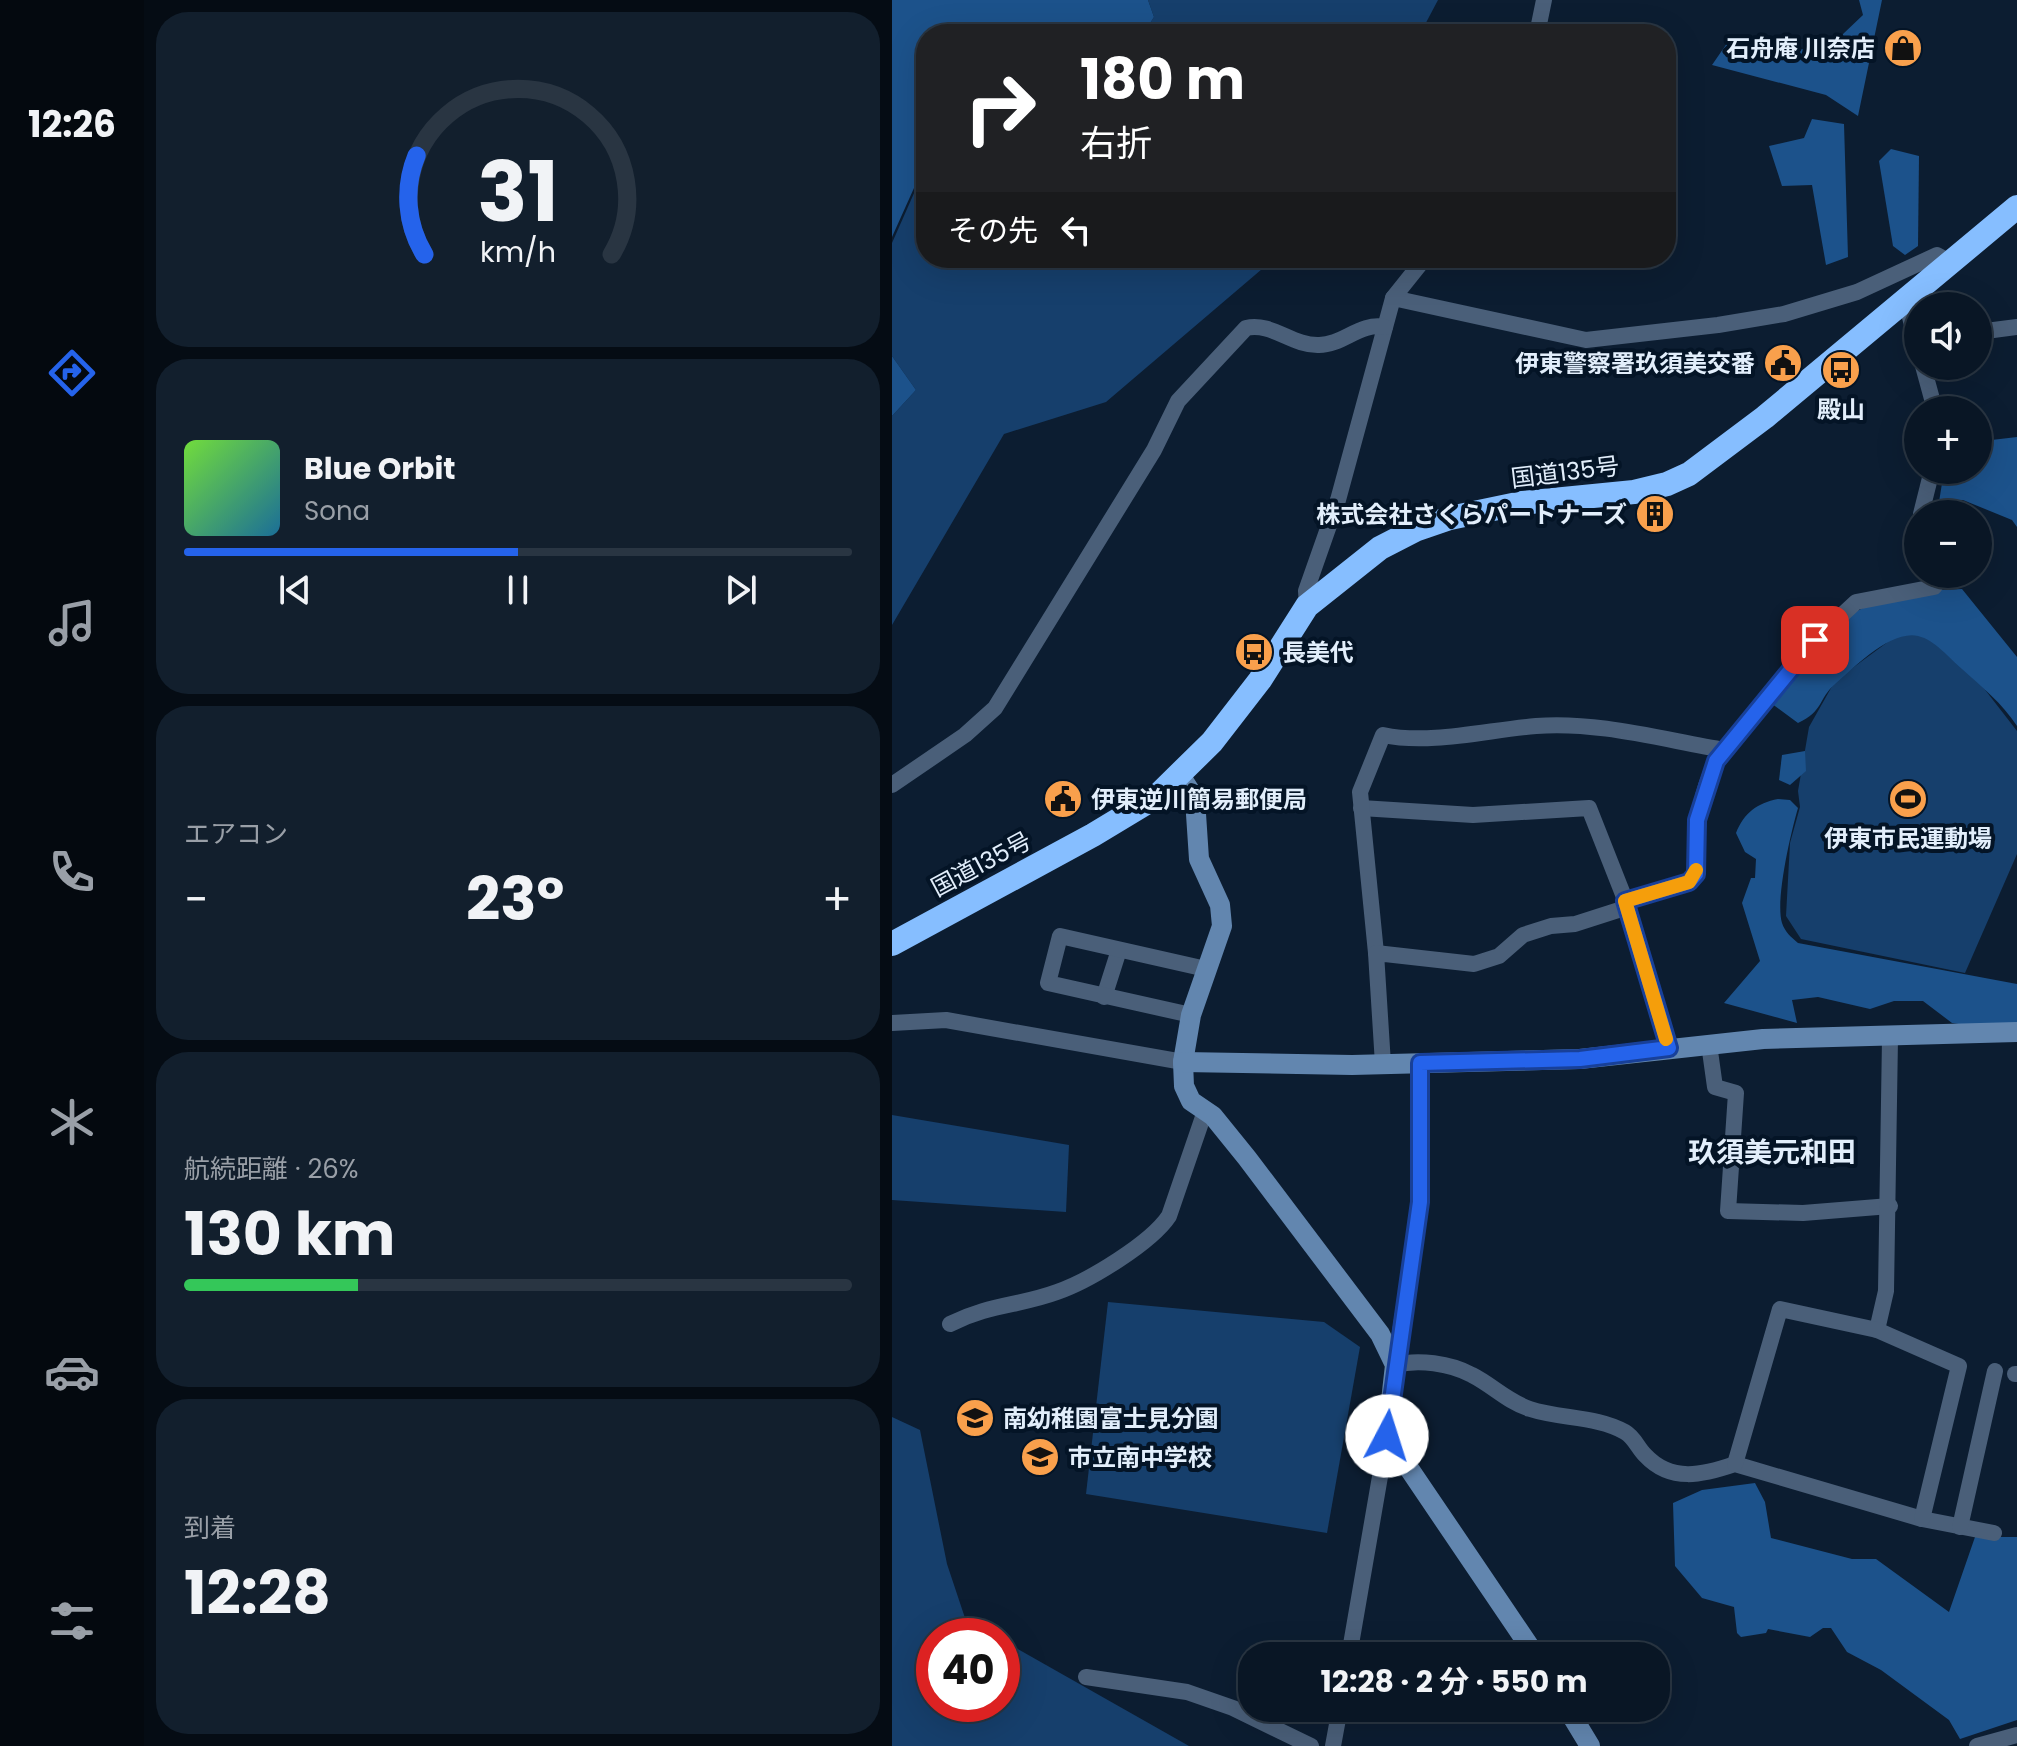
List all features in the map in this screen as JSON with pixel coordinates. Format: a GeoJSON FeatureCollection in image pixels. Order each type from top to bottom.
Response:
{"type":"FeatureCollection","features":[{"type":"Feature","properties":{"kind":"highway","name":"国道135号"},"geometry":{"type":"LineString","coordinates":[[892,944],[1093,835],[1156,797],[1180,775],[1260,680],[1307,606],[1380,548],[1415,530],[1522,503],[1634,492],[1667,484],[1689,474],[1765,417],[2017,207]]}},
{"type":"Feature","properties":{"kind":"street"},"geometry":{"type":"LineString","coordinates":[[1539,24],[1544,0]]}},
{"type":"Feature","properties":{"kind":"street"},"geometry":{"type":"LineString","coordinates":[[1393,298],[1586,340],[1784,314],[1857,292],[1937,255],[1950,262]]}},
{"type":"Feature","properties":{"kind":"street"},"geometry":{"type":"LineString","coordinates":[[1307,606],[1306,591],[1338,500],[1393,298],[1417,268]]}},
{"type":"Feature","properties":{"kind":"street"},"geometry":{"type":"LineString","coordinates":[[1901,303],[1904,306]]}},
{"type":"Feature","properties":{"kind":"street"},"geometry":{"type":"LineString","coordinates":[[892,785],[965,735],[995,708],[1154,450],[1178,401],[1246,328],[1260,325],[1300,342],[1318,345],[1372,325],[1385,327]]}},
{"type":"Feature","properties":{"kind":"street"},"geometry":{"type":"LineString","coordinates":[[1992,330],[2017,327]]}},
{"type":"Feature","properties":{"kind":"street"},"geometry":{"type":"LineString","coordinates":[[1376,953],[1474,964],[1499,956],[1523,935],[1551,926],[1575,924],[1689,882],[1696,874],[1697,820],[1716,761],[1815,640],[1856,602],[1929,588]]}},
{"type":"Feature","properties":{"kind":"street"},"geometry":{"type":"LineString","coordinates":[[1383,1064],[1360,792],[1383,735],[1422,739],[1537,726],[1587,727],[1725,750]]}},
{"type":"Feature","properties":{"kind":"street"},"geometry":{"type":"LineString","coordinates":[[1180,775],[1195,799],[1199,859],[1220,905],[1222,926],[1191,1015],[1183,1062],[1184,1086],[1191,1101],[1205,1111],[1247,1158],[1380,1334],[1395,1365]]}},
{"type":"Feature","properties":{"kind":"street"},"geometry":{"type":"LineString","coordinates":[[1361,808],[1463,815],[1589,808],[1627,904],[1669,1048]]}},
{"type":"Feature","properties":{"kind":"street"},"geometry":{"type":"LineString","coordinates":[[1191,1015],[1048,983],[1060,936],[1206,969]]}},
{"type":"Feature","properties":{"kind":"street"},"geometry":{"type":"LineString","coordinates":[[1104,997],[1119,950]]}},
{"type":"Feature","properties":{"kind":"street"},"geometry":{"type":"LineString","coordinates":[[892,1023],[946,1020],[1183,1062],[1383,1064],[1580,1059],[1763,1039],[1890,1038],[2017,1032]]}},
{"type":"Feature","properties":{"kind":"street"},"geometry":{"type":"LineString","coordinates":[[1877,1330],[1886,1291],[1890,1206],[1890,1038]]}},
{"type":"Feature","properties":{"kind":"street"},"geometry":{"type":"LineString","coordinates":[[1709,1044],[1715,1087],[1736,1093],[1728,1211],[1803,1213],[1890,1206]]}},
{"type":"Feature","properties":{"kind":"street"},"geometry":{"type":"LineString","coordinates":[[1351,1642],[1387,1436],[1420,1202],[1420,1063]]}},
{"type":"Feature","properties":{"kind":"street"},"geometry":{"type":"LineString","coordinates":[[950,1324],[980,1309],[1057,1292],[1112,1263],[1161,1228],[1169,1216],[1205,1111]]}},
{"type":"Feature","properties":{"kind":"street"},"geometry":{"type":"LineString","coordinates":[[1735,1464],[1780,1309],[1877,1330],[1959,1366],[1922,1519]]}},
{"type":"Feature","properties":{"kind":"street"},"geometry":{"type":"LineString","coordinates":[[1395,1365],[1414,1360],[1470,1374],[1514,1403],[1608,1424],[1628,1433],[1660,1468],[1685,1476],[1706,1474],[1735,1464],[1922,1519],[1994,1533]]}},
{"type":"Feature","properties":{"kind":"street"},"geometry":{"type":"LineString","coordinates":[[1960,1527],[1995,1371]]}},
{"type":"Feature","properties":{"kind":"street"},"geometry":{"type":"LineString","coordinates":[[1387,1436],[1527,1642]]}},
{"type":"Feature","properties":{"kind":"street"},"geometry":{"type":"LineString","coordinates":[[1086,1677],[1187,1692],[1233,1708],[1311,1746]]}},
{"type":"Feature","properties":{"kind":"street"},"geometry":{"type":"LineString","coordinates":[[1333,1746],[1337,1722]]}},
{"type":"Feature","properties":{"kind":"street"},"geometry":{"type":"LineString","coordinates":[[1575,1722],[1590,1746]]}},
{"type":"Feature","properties":{"kind":"street"},"geometry":{"type":"LineString","coordinates":[[1977,1746],[2017,1735]]}},
{"type":"Feature","properties":{"kind":"shaded area"},"geometry":{"type":"Polygon","coordinates":[[[892,0],[1148,0],[1154,17],[1149,24],[916,24],[916,186],[892,237],[892,0]]]}},
{"type":"Feature","properties":{"kind":"shaded area"},"geometry":{"type":"Polygon","coordinates":[[[1148,0],[1438,0],[1425,24],[1149,24],[1154,17],[1148,0]]]}},
{"type":"Feature","properties":{"kind":"shaded area"},"geometry":{"type":"Polygon","coordinates":[[[1859,0],[1882,0],[1858,116],[1826,95],[1712,65],[1732,36],[1823,53],[1863,15],[1859,0]]]}},
{"type":"Feature","properties":{"kind":"shaded area"},"geometry":{"type":"Polygon","coordinates":[[[1812,119],[1844,124],[1848,257],[1826,265],[1812,185],[1782,186],[1769,146],[1804,138],[1812,119]]]}},
{"type":"Feature","properties":{"kind":"shaded area"},"geometry":{"type":"Polygon","coordinates":[[[1891,149],[1919,156],[1918,246],[1905,255],[1893,246],[1879,161],[1891,149]]]}},
{"type":"Feature","properties":{"kind":"shaded area"},"geometry":{"type":"Polygon","coordinates":[[[916,189],[916,268],[1263,268],[1106,402],[1004,434],[892,625],[892,416],[916,390],[892,356],[892,243],[916,189]]]}},
{"type":"Feature","properties":{"kind":"shaded area"},"geometry":{"type":"Polygon","coordinates":[[[892,356],[916,390],[892,416],[892,356]]]}},
{"type":"Feature","properties":{"kind":"shaded area"},"geometry":{"type":"Polygon","coordinates":[[[2017,437],[2017,527],[2012,520],[1992,512],[1992,500],[1939,500],[1942,484],[1992,484],[1992,440],[2017,437]]]}},
{"type":"Feature","properties":{"kind":"shaded area"},"geometry":{"type":"Polygon","coordinates":[[[1962,589],[2017,657],[2017,726],[2005,710],[1942,650],[1918,636],[1907,636],[1884,644],[1830,689],[1817,709],[1798,723],[1764,698],[1831,624],[1895,592],[1962,589]]]}},
{"type":"Feature","properties":{"kind":"shaded area","name":"伊東市民運動場"},"geometry":{"type":"Polygon","coordinates":[[[1904,630],[1948,642],[2017,731],[2017,854],[1965,973],[1801,939],[1786,916],[1790,843],[1800,807],[1798,791],[1809,727],[1835,681],[1904,630]]]}},
{"type":"Feature","properties":{"kind":"shaded area"},"geometry":{"type":"Polygon","coordinates":[[[1805,751],[1806,771],[1790,785],[1779,780],[1782,755],[1805,751]]]}},
{"type":"Feature","properties":{"kind":"shaded area"},"geometry":{"type":"Polygon","coordinates":[[[1778,799],[1790,800],[1798,808],[1782,883],[1780,912],[1782,923],[1793,939],[1798,943],[2017,984],[2017,1024],[2006,1031],[1952,1023],[1923,1001],[1894,1001],[1870,1009],[1818,997],[1792,1000],[1797,1023],[1724,1003],[1760,961],[1742,903],[1751,878],[1755,878],[1756,859],[1745,852],[1736,833],[1752,810],[1778,799]]]}},
{"type":"Feature","properties":{"kind":"shaded area"},"geometry":{"type":"Polygon","coordinates":[[[892,1115],[1069,1145],[1066,1212],[892,1200],[892,1115]]]}},
{"type":"Feature","properties":{"kind":"shaded area"},"geometry":{"type":"Polygon","coordinates":[[[1108,1302],[1324,1322],[1360,1347],[1327,1533],[1086,1494],[1108,1302]]]}},
{"type":"Feature","properties":{"kind":"shaded area"},"geometry":{"type":"Polygon","coordinates":[[[892,1417],[920,1430],[947,1564],[965,1618],[916,1618],[916,1722],[1020,1722],[1020,1650],[1189,1746],[892,1746],[892,1417]]]}},
{"type":"Feature","properties":{"kind":"shaded area"},"geometry":{"type":"Polygon","coordinates":[[[1755,1483],[1765,1502],[1771,1538],[1852,1559],[1876,1559],[1949,1612],[1975,1537],[2017,1537],[2017,1720],[1960,1739],[1949,1720],[1881,1670],[1847,1652],[1831,1628],[1823,1628],[1810,1637],[1768,1629],[1766,1633],[1741,1637],[1737,1633],[1734,1607],[1702,1598],[1675,1566],[1673,1503],[1702,1490],[1755,1483]]]}},
{"type":"Feature","properties":{"kind":"slow traffic"},"geometry":{"type":"LineString","coordinates":[[1666,1039],[1625,901],[1650,891],[1689,882],[1696,870]]}},
{"type":"Feature","properties":{"kind":"place","name":"石舟庵 川奈店"},"geometry":{"type":"Point","coordinates":[1903,48]}},
{"type":"Feature","properties":{"kind":"place","name":"伊東警察署玖須美交番"},"geometry":{"type":"Point","coordinates":[1783,363]}},
{"type":"Feature","properties":{"kind":"place","name":"殿山"},"geometry":{"type":"Point","coordinates":[1841,370]}},
{"type":"Feature","properties":{"kind":"place","name":"株式会社さくらパートナーズ"},"geometry":{"type":"Point","coordinates":[1655,514]}},
{"type":"Feature","properties":{"kind":"place","name":"長美代"},"geometry":{"type":"Point","coordinates":[1254,652]}},
{"type":"Feature","properties":{"kind":"place","name":"伊東逆川簡易郵便局"},"geometry":{"type":"Point","coordinates":[1063,799]}},
{"type":"Feature","properties":{"kind":"place","name":"伊東市民運動場"},"geometry":{"type":"Point","coordinates":[1908,799]}},
{"type":"Feature","properties":{"kind":"place","name":"南幼稚園富士見分園"},"geometry":{"type":"Point","coordinates":[975,1418]}},
{"type":"Feature","properties":{"kind":"place","name":"市立南中学校"},"geometry":{"type":"Point","coordinates":[1040,1457]}},
{"type":"Feature","properties":{"kind":"district","name":"玖須美元和田"},"geometry":{"type":"Point","coordinates":[1772,1152]}},
{"type":"Feature","properties":{"kind":"route"},"geometry":{"type":"LineString","coordinates":[[1387,1436],[1420,1202],[1420,1063],[1580,1059],[1669,1048],[1625,901],[1650,891],[1689,882],[1696,874],[1697,820],[1716,761],[1764,698],[1815,640]]}}]}
